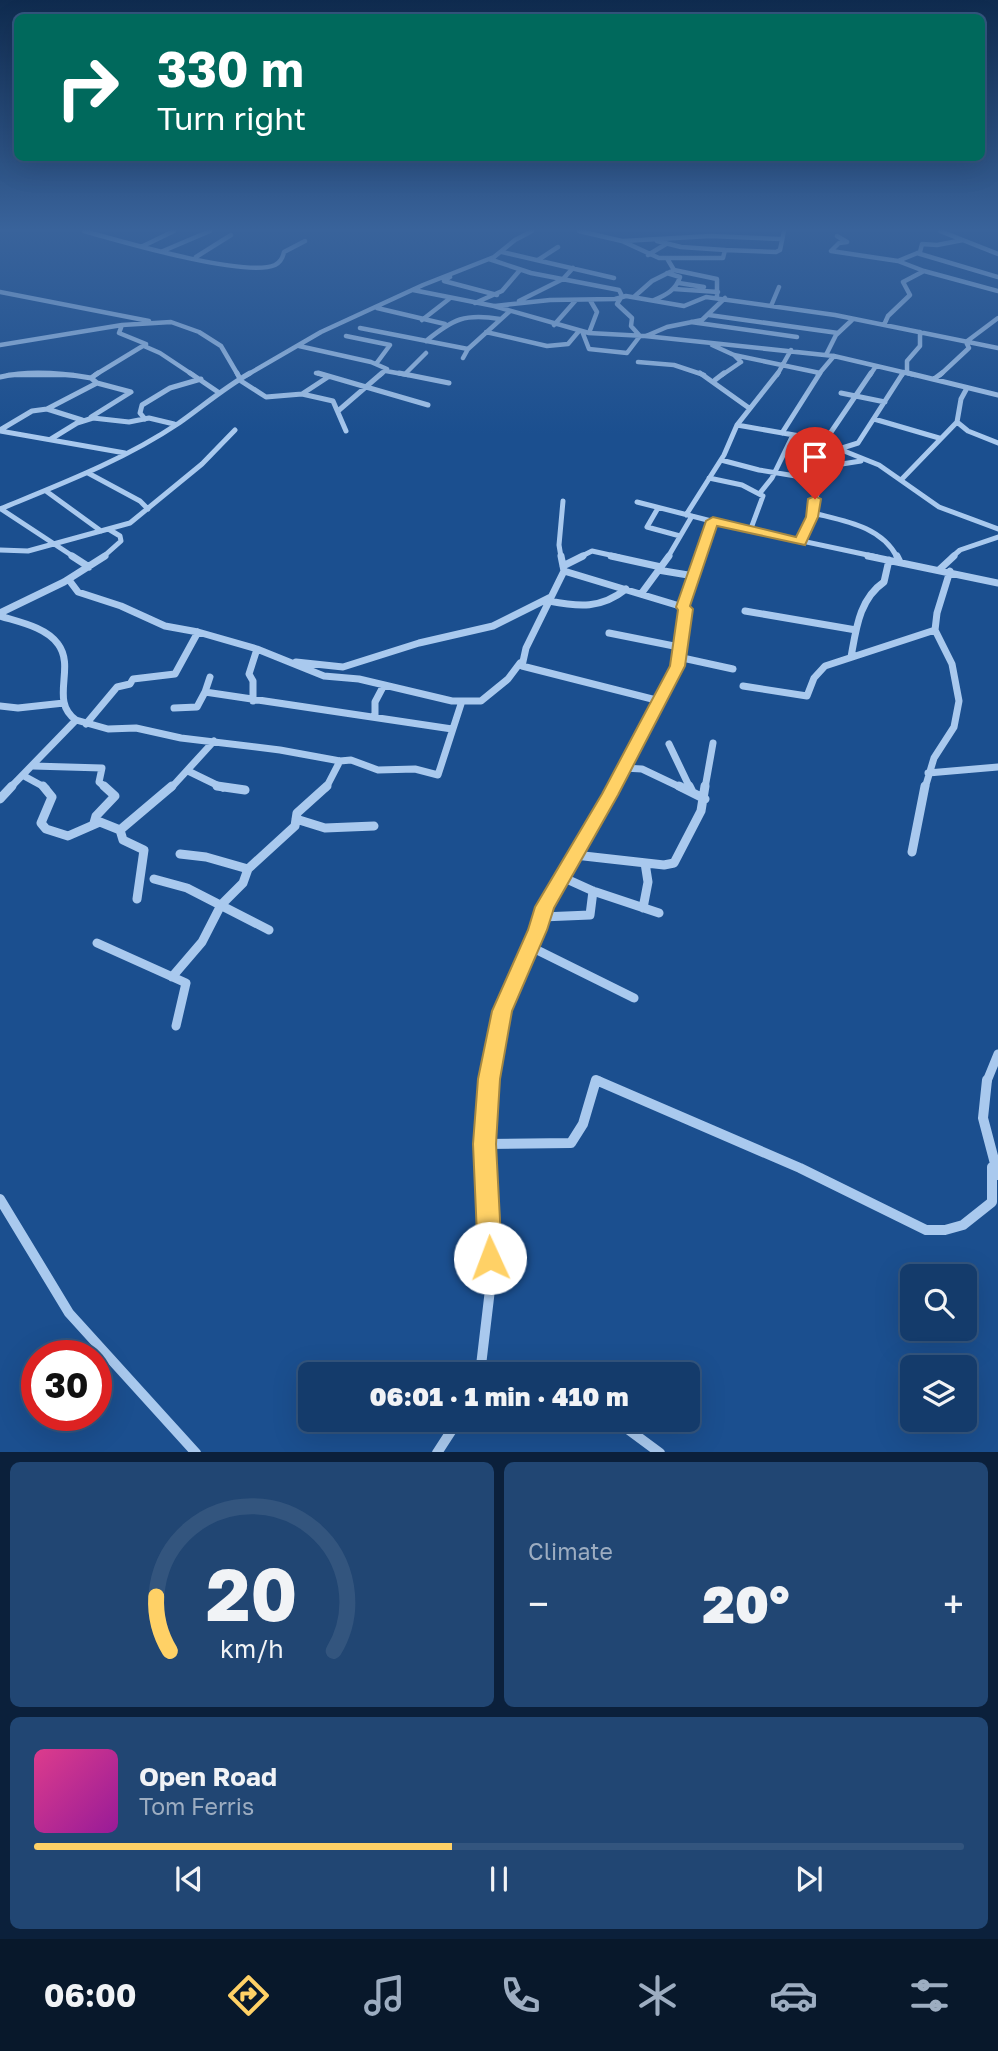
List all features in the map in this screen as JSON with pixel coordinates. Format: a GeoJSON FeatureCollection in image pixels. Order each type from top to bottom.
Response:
{"type":"FeatureCollection","features":[{"type":"Feature","properties":{"kind":"street"},"geometry":{"type":"LineString","coordinates":[[34,299],[153,322]]}},
{"type":"Feature","properties":{"kind":"street"},"geometry":{"type":"LineString","coordinates":[[1,509],[88,473],[175,424],[218,392],[321,332],[395,299]]}},
{"type":"Feature","properties":{"kind":"street"},"geometry":{"type":"LineString","coordinates":[[422,320],[449,299],[494,306],[583,332],[834,356],[998,395]]}},
{"type":"Feature","properties":{"kind":"street"},"geometry":{"type":"LineString","coordinates":[[475,303],[487,299]]}},
{"type":"Feature","properties":{"kind":"street"},"geometry":{"type":"LineString","coordinates":[[515,303],[524,299]]}},
{"type":"Feature","properties":{"kind":"street"},"geometry":{"type":"LineString","coordinates":[[494,306],[615,299]]}},
{"type":"Feature","properties":{"kind":"street"},"geometry":{"type":"LineString","coordinates":[[619,299],[617,304],[632,318],[631,326],[643,336]]}},
{"type":"Feature","properties":{"kind":"street"},"geometry":{"type":"LineString","coordinates":[[643,299],[684,306],[700,299]]}},
{"type":"Feature","properties":{"kind":"street"},"geometry":{"type":"LineString","coordinates":[[654,301],[658,299]]}},
{"type":"Feature","properties":{"kind":"street"},"geometry":{"type":"LineString","coordinates":[[583,332],[589,349],[627,353],[643,336],[709,314],[724,299]]}},
{"type":"Feature","properties":{"kind":"street"},"geometry":{"type":"LineString","coordinates":[[729,299],[884,325],[998,348]]}},
{"type":"Feature","properties":{"kind":"street"},"geometry":{"type":"LineString","coordinates":[[771,306],[774,299]]}},
{"type":"Feature","properties":{"kind":"street"},"geometry":{"type":"LineString","coordinates":[[884,325],[888,316],[906,299]]}},
{"type":"Feature","properties":{"kind":"street"},"geometry":{"type":"LineString","coordinates":[[554,325],[576,300]]}},
{"type":"Feature","properties":{"kind":"street"},"geometry":{"type":"LineString","coordinates":[[486,332],[547,346],[568,344],[583,332],[597,312],[590,300]]}},
{"type":"Feature","properties":{"kind":"street"},"geometry":{"type":"LineString","coordinates":[[735,317],[749,303]]}},
{"type":"Feature","properties":{"kind":"street"},"geometry":{"type":"LineString","coordinates":[[376,308],[445,324]]}},
{"type":"Feature","properties":{"kind":"street"},"geometry":{"type":"LineString","coordinates":[[463,358],[468,349],[510,311]]}},
{"type":"Feature","properties":{"kind":"street"},"geometry":{"type":"LineString","coordinates":[[709,314],[838,333]]}},
{"type":"Feature","properties":{"kind":"street"},"geometry":{"type":"LineString","coordinates":[[426,341],[457,317],[483,316],[500,319]]}},
{"type":"Feature","properties":{"kind":"street"},"geometry":{"type":"LineString","coordinates":[[966,342],[998,318]]}},
{"type":"Feature","properties":{"kind":"street"},"geometry":{"type":"LineString","coordinates":[[826,355],[838,333],[852,320]]}},
{"type":"Feature","properties":{"kind":"street"},"geometry":{"type":"LineString","coordinates":[[0,345],[122,325],[171,322],[199,331],[221,346],[241,381],[266,397],[302,394],[333,401],[346,431]]}},
{"type":"Feature","properties":{"kind":"street"},"geometry":{"type":"LineString","coordinates":[[691,322],[729,331],[760,331],[797,337]]}},
{"type":"Feature","properties":{"kind":"street"},"geometry":{"type":"LineString","coordinates":[[122,325],[119,333],[143,342],[146,344],[144,346]]}},
{"type":"Feature","properties":{"kind":"street"},"geometry":{"type":"LineString","coordinates":[[360,328],[468,349]]}},
{"type":"Feature","properties":{"kind":"street"},"geometry":{"type":"LineString","coordinates":[[801,352],[797,337],[803,328]]}},
{"type":"Feature","properties":{"kind":"street"},"geometry":{"type":"LineString","coordinates":[[800,542],[813,513],[820,480],[841,448],[858,443],[909,369],[907,361],[920,346],[920,332]]}},
{"type":"Feature","properties":{"kind":"street"},"geometry":{"type":"LineString","coordinates":[[346,336],[390,345],[376,364]]}},
{"type":"Feature","properties":{"kind":"street"},"geometry":{"type":"LineString","coordinates":[[610,352],[618,336]]}},
{"type":"Feature","properties":{"kind":"street"},"geometry":{"type":"LineString","coordinates":[[705,342],[734,355],[820,373]]}},
{"type":"Feature","properties":{"kind":"street"},"geometry":{"type":"LineString","coordinates":[[934,379],[945,373],[956,358],[970,348],[966,342]]}},
{"type":"Feature","properties":{"kind":"street"},"geometry":{"type":"LineString","coordinates":[[91,378],[144,346]]}},
{"type":"Feature","properties":{"kind":"street"},"geometry":{"type":"LineString","coordinates":[[144,346],[160,353],[218,392]]}},
{"type":"Feature","properties":{"kind":"street"},"geometry":{"type":"LineString","coordinates":[[299,346],[376,364],[386,370],[449,383]]}},
{"type":"Feature","properties":{"kind":"street"},"geometry":{"type":"LineString","coordinates":[[641,594],[680,536],[737,425],[791,351]]}},
{"type":"Feature","properties":{"kind":"street"},"geometry":{"type":"LineString","coordinates":[[405,373],[426,353]]}},
{"type":"Feature","properties":{"kind":"street"},"geometry":{"type":"LineString","coordinates":[[715,380],[741,362],[734,355]]}},
{"type":"Feature","properties":{"kind":"street"},"geometry":{"type":"LineString","coordinates":[[782,433],[834,356]]}},
{"type":"Feature","properties":{"kind":"street"},"geometry":{"type":"LineString","coordinates":[[638,362],[677,364],[715,380],[749,408]]}},
{"type":"Feature","properties":{"kind":"street"},"geometry":{"type":"LineString","coordinates":[[822,439],[827,438],[876,366]]}},
{"type":"Feature","properties":{"kind":"street"},"geometry":{"type":"LineString","coordinates":[[338,411],[386,370]]}},
{"type":"Feature","properties":{"kind":"street"},"geometry":{"type":"LineString","coordinates":[[316,373],[428,405]]}},
{"type":"Feature","properties":{"kind":"street"},"geometry":{"type":"LineString","coordinates":[[0,377],[13,374],[66,374],[91,378],[97,383],[131,393],[51,439]]}},
{"type":"Feature","properties":{"kind":"street"},"geometry":{"type":"LineString","coordinates":[[302,394],[328,377]]}},
{"type":"Feature","properties":{"kind":"street"},"geometry":{"type":"LineString","coordinates":[[145,419],[139,413],[142,405],[170,388],[201,379]]}},
{"type":"Feature","properties":{"kind":"street"},"geometry":{"type":"LineString","coordinates":[[0,430],[32,411],[47,409],[97,383]]}},
{"type":"Feature","properties":{"kind":"street"},"geometry":{"type":"LineString","coordinates":[[901,480],[957,422],[961,399],[967,388]]}},
{"type":"Feature","properties":{"kind":"street"},"geometry":{"type":"LineString","coordinates":[[841,393],[885,402]]}},
{"type":"Feature","properties":{"kind":"street"},"geometry":{"type":"LineString","coordinates":[[47,409],[85,420],[129,422],[145,419],[175,424]]}},
{"type":"Feature","properties":{"kind":"street"},"geometry":{"type":"LineString","coordinates":[[874,419],[939,438]]}},
{"type":"Feature","properties":{"kind":"street"},"geometry":{"type":"LineString","coordinates":[[957,422],[968,431],[998,443]]}},
{"type":"Feature","properties":{"kind":"street"},"geometry":{"type":"LineString","coordinates":[[737,425],[822,439],[865,461],[879,465],[939,507],[998,529]]}},
{"type":"Feature","properties":{"kind":"street"},"geometry":{"type":"LineString","coordinates":[[0,430],[125,453]]}},
{"type":"Feature","properties":{"kind":"street"},"geometry":{"type":"LineString","coordinates":[[0,550],[28,551],[130,523],[202,464],[235,430]]}},
{"type":"Feature","properties":{"kind":"street"},"geometry":{"type":"LineString","coordinates":[[0,438],[9,432]]}},
{"type":"Feature","properties":{"kind":"street"},"geometry":{"type":"LineString","coordinates":[[760,493],[793,435]]}},
{"type":"Feature","properties":{"kind":"street"},"geometry":{"type":"LineString","coordinates":[[721,460],[820,480]]}},
{"type":"Feature","properties":{"kind":"street"},"geometry":{"type":"LineString","coordinates":[[829,466],[865,461]]}},
{"type":"Feature","properties":{"kind":"street"},"geometry":{"type":"LineString","coordinates":[[88,473],[140,500],[148,509]]}},
{"type":"Feature","properties":{"kind":"street"},"geometry":{"type":"LineString","coordinates":[[709,478],[760,493],[763,499],[750,531]]}},
{"type":"Feature","properties":{"kind":"street"},"geometry":{"type":"LineString","coordinates":[[46,491],[100,531]]}},
{"type":"Feature","properties":{"kind":"street"},"geometry":{"type":"LineString","coordinates":[[563,500],[559,545],[564,568]]}},
{"type":"Feature","properties":{"kind":"street"},"geometry":{"type":"LineString","coordinates":[[637,502],[750,531],[998,583]]}},
{"type":"Feature","properties":{"kind":"street"},"geometry":{"type":"LineString","coordinates":[[658,508],[647,527],[680,536]]}},
{"type":"Feature","properties":{"kind":"street"},"geometry":{"type":"LineString","coordinates":[[1,509],[89,567]]}},
{"type":"Feature","properties":{"kind":"street"},"geometry":{"type":"LineString","coordinates":[[813,513],[871,530],[882,536],[897,553],[900,562]]}},
{"type":"Feature","properties":{"kind":"street"},"geometry":{"type":"LineString","coordinates":[[683,607],[713,521]]}},
{"type":"Feature","properties":{"kind":"street"},"geometry":{"type":"LineString","coordinates":[[0,614],[69,580],[89,567],[121,541],[120,536],[110,530]]}},
{"type":"Feature","properties":{"kind":"street"},"geometry":{"type":"LineString","coordinates":[[940,569],[960,550],[998,537]]}},
{"type":"Feature","properties":{"kind":"street"},"geometry":{"type":"LineString","coordinates":[[69,580],[78,592],[121,606],[164,626],[198,632],[257,649],[324,676],[359,679],[462,701],[481,702],[508,679],[520,663],[564,568],[593,551],[694,576]]}},
{"type":"Feature","properties":{"kind":"street"},"geometry":{"type":"LineString","coordinates":[[851,657],[856,630],[872,590],[884,582],[889,560]]}},
{"type":"Feature","properties":{"kind":"street"},"geometry":{"type":"LineString","coordinates":[[482,1362],[491,1281],[484,1144],[488,1090],[500,1021],[542,917],[677,666],[686,609],[564,568]]}},
{"type":"Feature","properties":{"kind":"street"},"geometry":{"type":"LineString","coordinates":[[912,852],[928,773],[934,755],[954,727],[957,707],[958,688],[953,662],[935,630],[937,613],[950,571]]}},
{"type":"Feature","properties":{"kind":"street"},"geometry":{"type":"LineString","coordinates":[[285,660],[342,667],[419,643],[493,626],[550,599],[587,608],[613,601],[625,589]]}},
{"type":"Feature","properties":{"kind":"street"},"geometry":{"type":"LineString","coordinates":[[745,611],[856,630]]}},
{"type":"Feature","properties":{"kind":"street"},"geometry":{"type":"LineString","coordinates":[[0,614],[36,627],[58,644],[67,659],[63,710],[67,716],[76,720],[108,729],[136,729],[340,761],[351,760],[378,770],[415,769],[438,775],[462,701]]}},
{"type":"Feature","properties":{"kind":"street"},"geometry":{"type":"LineString","coordinates":[[743,686],[807,696],[814,678],[825,666],[935,630]]}},
{"type":"Feature","properties":{"kind":"street"},"geometry":{"type":"LineString","coordinates":[[86,724],[117,687],[130,684],[133,679],[175,674],[198,632]]}},
{"type":"Feature","properties":{"kind":"street"},"geometry":{"type":"LineString","coordinates":[[608,633],[733,669]]}},
{"type":"Feature","properties":{"kind":"street"},"geometry":{"type":"LineString","coordinates":[[253,701],[253,681],[249,674],[257,649]]}},
{"type":"Feature","properties":{"kind":"street"},"geometry":{"type":"LineString","coordinates":[[520,663],[526,668],[660,701]]}},
{"type":"Feature","properties":{"kind":"street"},"geometry":{"type":"LineString","coordinates":[[174,708],[197,707],[210,677]]}},
{"type":"Feature","properties":{"kind":"street"},"geometry":{"type":"LineString","coordinates":[[374,716],[375,702],[384,685]]}},
{"type":"Feature","properties":{"kind":"street"},"geometry":{"type":"LineString","coordinates":[[205,692],[452,729]]}},
{"type":"Feature","properties":{"kind":"street"},"geometry":{"type":"LineString","coordinates":[[0,706],[18,708],[64,703]]}},
{"type":"Feature","properties":{"kind":"street"},"geometry":{"type":"LineString","coordinates":[[0,800],[76,720]]}},
{"type":"Feature","properties":{"kind":"street"},"geometry":{"type":"LineString","coordinates":[[120,830],[150,808],[214,741]]}},
{"type":"Feature","properties":{"kind":"street"},"geometry":{"type":"LineString","coordinates":[[575,855],[645,863],[674,863],[705,799],[713,743]]}},
{"type":"Feature","properties":{"kind":"street"},"geometry":{"type":"LineString","coordinates":[[669,744],[692,793]]}},
{"type":"Feature","properties":{"kind":"street"},"geometry":{"type":"LineString","coordinates":[[172,977],[202,942],[221,905],[243,883],[248,869],[295,826],[297,813],[326,790],[340,761]]}},
{"type":"Feature","properties":{"kind":"street"},"geometry":{"type":"LineString","coordinates":[[33,766],[102,768],[100,782],[115,796],[96,816],[94,823]]}},
{"type":"Feature","properties":{"kind":"street"},"geometry":{"type":"LineString","coordinates":[[928,773],[998,767]]}},
{"type":"Feature","properties":{"kind":"street"},"geometry":{"type":"LineString","coordinates":[[624,768],[642,769],[705,799]]}},
{"type":"Feature","properties":{"kind":"street"},"geometry":{"type":"LineString","coordinates":[[188,771],[220,788],[245,790]]}},
{"type":"Feature","properties":{"kind":"street"},"geometry":{"type":"LineString","coordinates":[[24,776],[46,788],[52,797],[41,823],[46,829],[68,836],[100,822],[120,830]]}},
{"type":"Feature","properties":{"kind":"street"},"geometry":{"type":"LineString","coordinates":[[296,819],[325,828],[374,825]]}},
{"type":"Feature","properties":{"kind":"street"},"geometry":{"type":"LineString","coordinates":[[120,830],[123,840],[144,850],[137,898]]}},
{"type":"Feature","properties":{"kind":"street"},"geometry":{"type":"LineString","coordinates":[[180,854],[206,857],[248,869]]}},
{"type":"Feature","properties":{"kind":"street"},"geometry":{"type":"LineString","coordinates":[[643,908],[648,882],[645,863]]}},
{"type":"Feature","properties":{"kind":"street"},"geometry":{"type":"LineString","coordinates":[[562,877],[593,891],[659,913]]}},
{"type":"Feature","properties":{"kind":"street"},"geometry":{"type":"LineString","coordinates":[[154,879],[187,888],[269,930]]}},
{"type":"Feature","properties":{"kind":"street"},"geometry":{"type":"LineString","coordinates":[[542,917],[590,915],[593,891]]}},
{"type":"Feature","properties":{"kind":"street"},"geometry":{"type":"LineString","coordinates":[[97,943],[186,983],[176,1026]]}},
{"type":"Feature","properties":{"kind":"street"},"geometry":{"type":"LineString","coordinates":[[531,947],[634,998]]}},
{"type":"Feature","properties":{"kind":"street"},"geometry":{"type":"LineString","coordinates":[[484,1144],[571,1143],[583,1124],[596,1080],[822,1178],[926,1230],[944,1232],[981,1216],[992,1202],[995,1171],[984,1127],[983,1108],[986,1078],[998,1054]]}},
{"type":"Feature","properties":{"kind":"street"},"geometry":{"type":"LineString","coordinates":[[0,1199],[69,1312],[196,1452]]}},
{"type":"Feature","properties":{"kind":"street"},"geometry":{"type":"LineString","coordinates":[[438,1452],[451,1432]]}},
{"type":"Feature","properties":{"kind":"street"},"geometry":{"type":"LineString","coordinates":[[632,1432],[660,1452]]}},
{"type":"Feature","properties":{"kind":"route"},"geometry":{"type":"LineString","coordinates":[[490,1258],[489,1189],[484,1144],[489,1079],[502,1011],[545,907],[610,795],[677,666],[682,620],[686,609],[683,607],[713,521],[800,542],[812,517],[815,499]]}}]}
